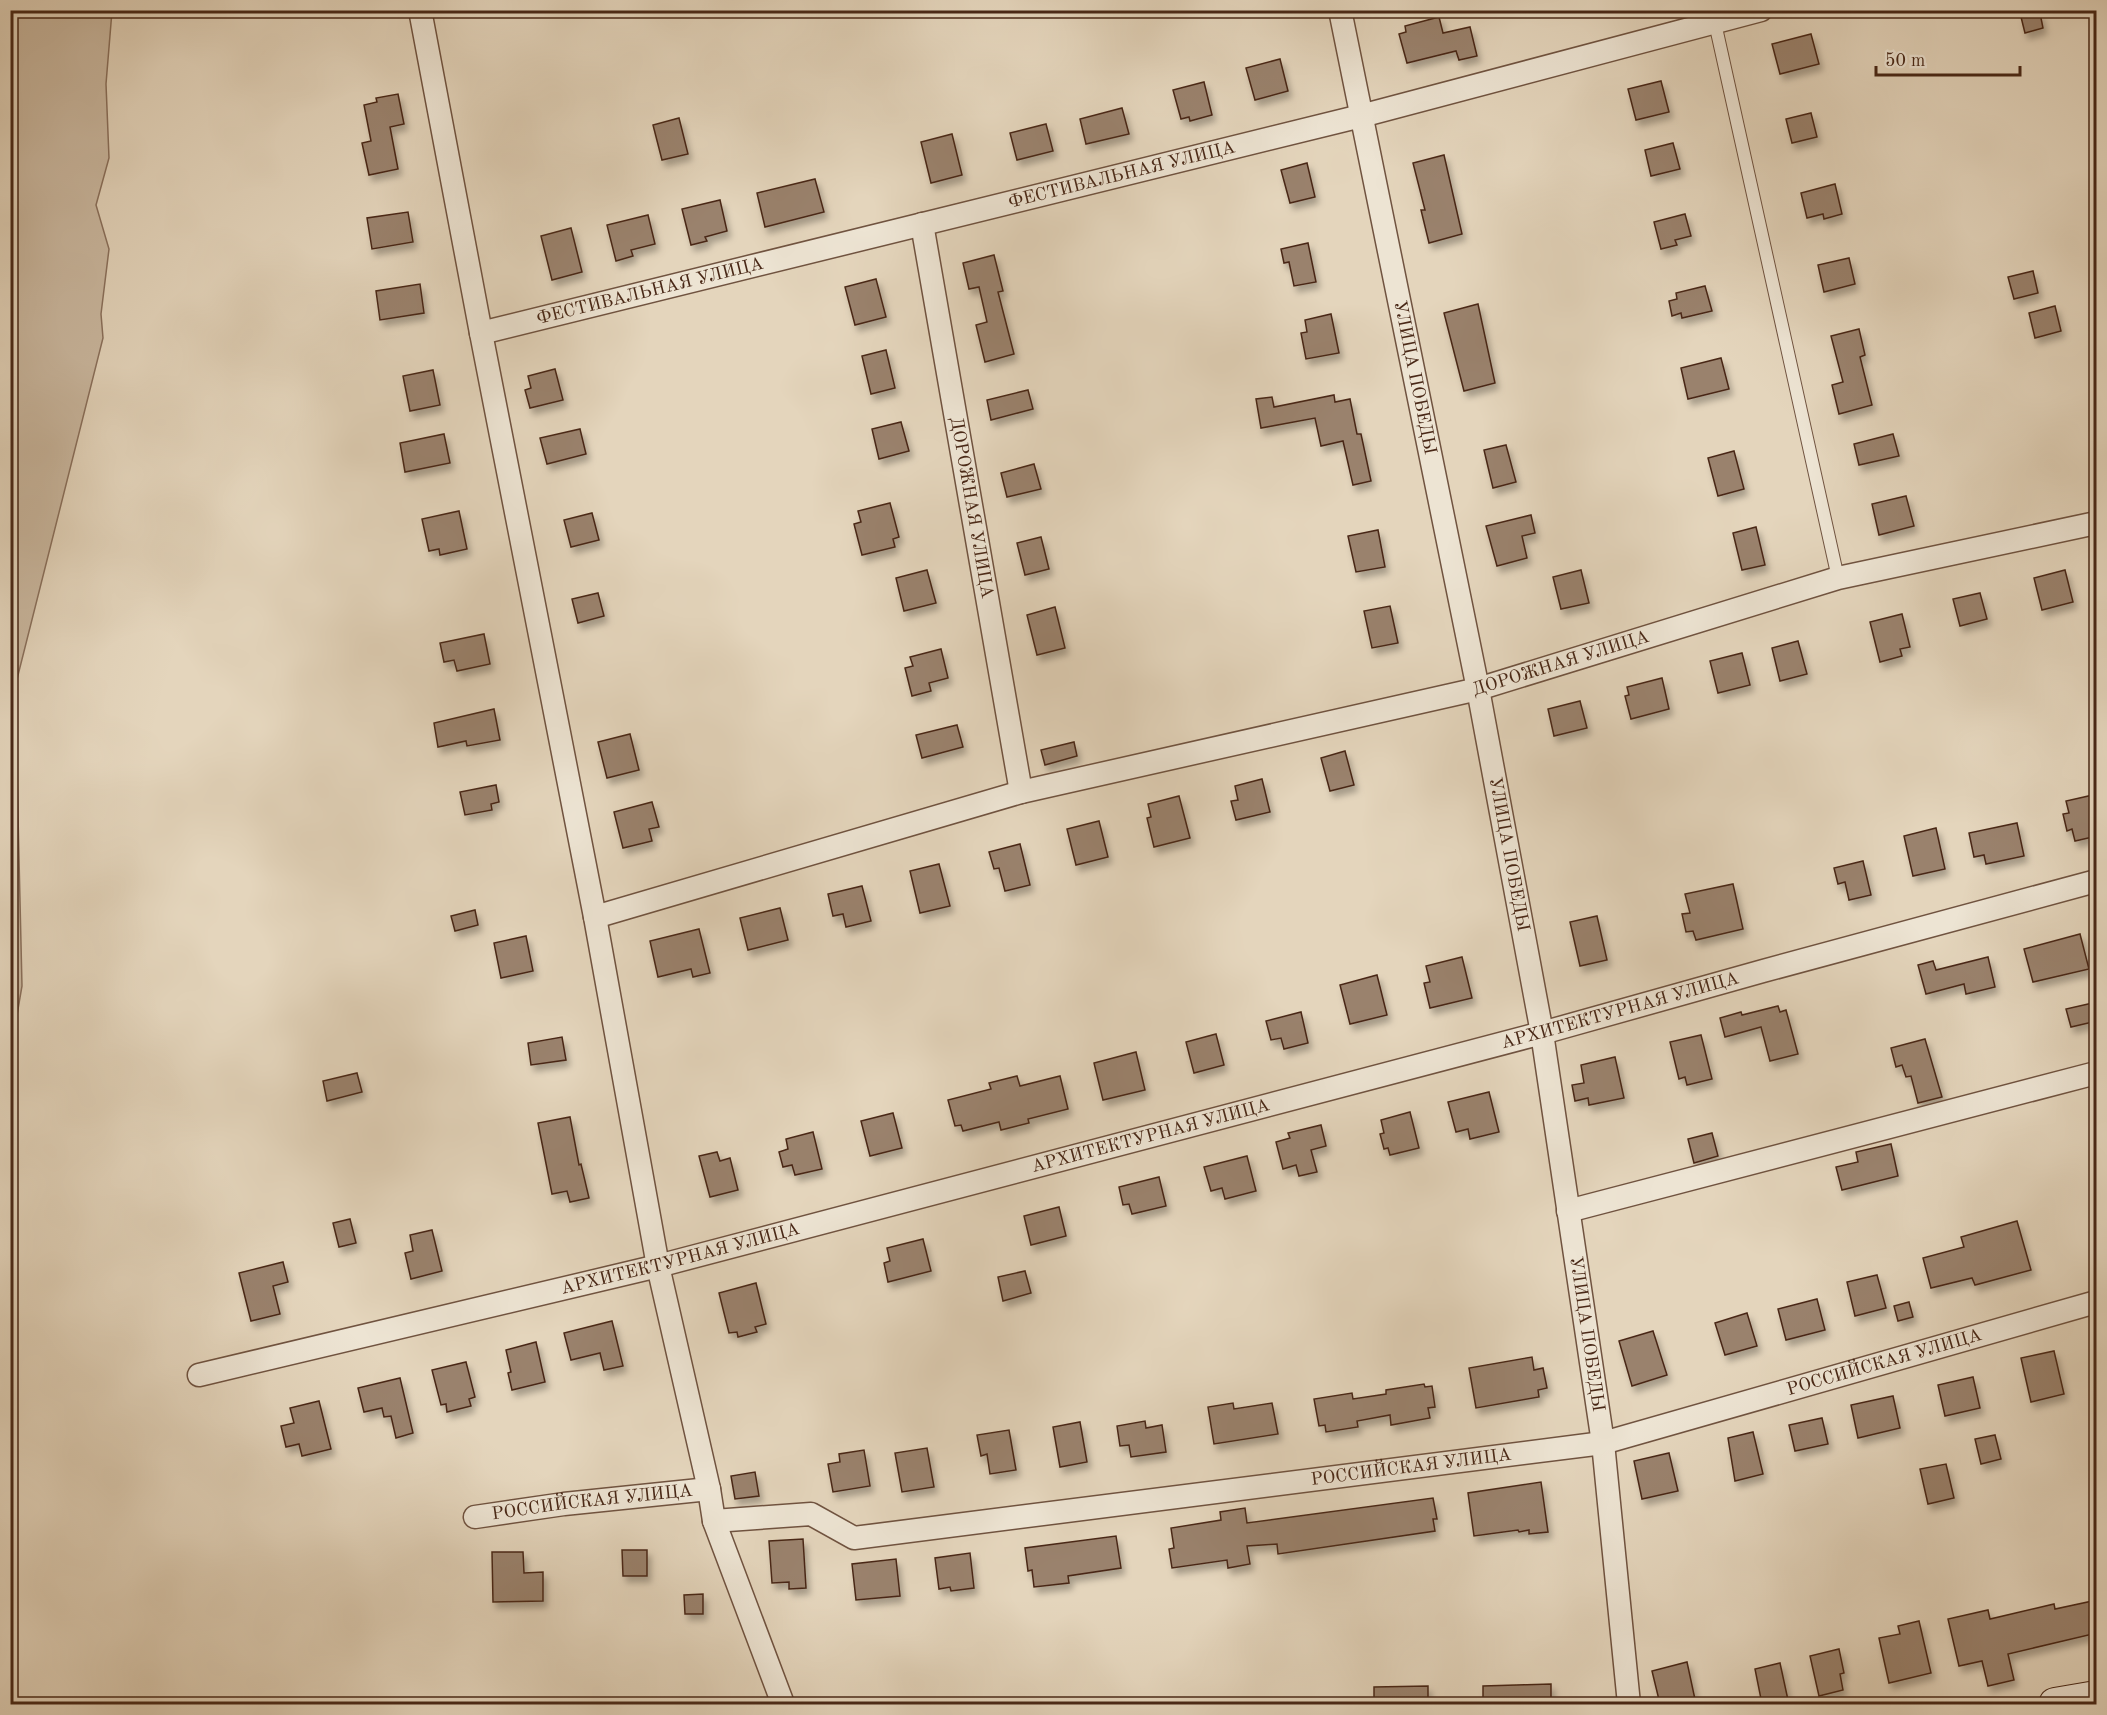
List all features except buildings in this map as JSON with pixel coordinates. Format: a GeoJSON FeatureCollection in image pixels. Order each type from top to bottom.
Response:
{"type":"FeatureCollection","features":[{"type":"Feature","properties":{"kind":"street"},"geometry":{"type":"LineString","coordinates":[[420,10],[595,917],[658,1266],[710,1489],[714,1521],[783,1704]]}},
{"type":"Feature","properties":{"kind":"street","name":"УЛИЦА ПОБЕДЫ"},"geometry":{"type":"LineString","coordinates":[[1340,10],[1479,689],[1542,1033],[1603,1443],[1629,1704]]}},
{"type":"Feature","properties":{"kind":"street","name":"ФЕСТИВАЛЬНАЯ УЛИЦА"},"geometry":{"type":"LineString","coordinates":[[481,333],[1360,116],[1761,10]]}},
{"type":"Feature","properties":{"kind":"street","name":"ДОРОЖНАЯ УЛИЦА"},"geometry":{"type":"LineString","coordinates":[[922,224],[1021,792]]}},
{"type":"Feature","properties":{"kind":"street","name":"ДОРОЖНАЯ УЛИЦА"},"geometry":{"type":"LineString","coordinates":[[595,917],[1021,792],[1479,689],[1838,578],[2097,523]]}},
{"type":"Feature","properties":{"kind":"street","name":"АРХИТЕКТУРНАЯ УЛИЦА"},"geometry":{"type":"LineString","coordinates":[[199,1375],[658,1266],[1542,1033],[2097,881]]}},
{"type":"Feature","properties":{"kind":"street"},"geometry":{"type":"LineString","coordinates":[[1568,1211],[2097,1073]]}},
{"type":"Feature","properties":{"kind":"street","name":"РОССИЙСКАЯ УЛИЦА"},"geometry":{"type":"LineString","coordinates":[[714,1521],[811,1514],[854,1538],[1603,1443],[2097,1302]]}},
{"type":"Feature","properties":{"kind":"street","name":"РОССИЙСКАЯ УЛИЦА"},"geometry":{"type":"LineString","coordinates":[[475,1517],[564,1504],[710,1489]]}},
{"type":"Feature","properties":{"kind":"street"},"geometry":{"type":"LineString","coordinates":[[2055,1704],[2097,1697]]}},
{"type":"Feature","properties":{"kind":"lane"},"geometry":{"type":"LineString","coordinates":[[1714,23],[1838,578]]}},
{"type":"Feature","properties":{"kind":"shaded area"},"geometry":{"type":"Polygon","coordinates":[[[11,10],[112,11],[106,84],[109,158],[96,205],[109,249],[101,314],[103,338],[15,687],[22,986],[11,1050],[11,10]]]}}]}
